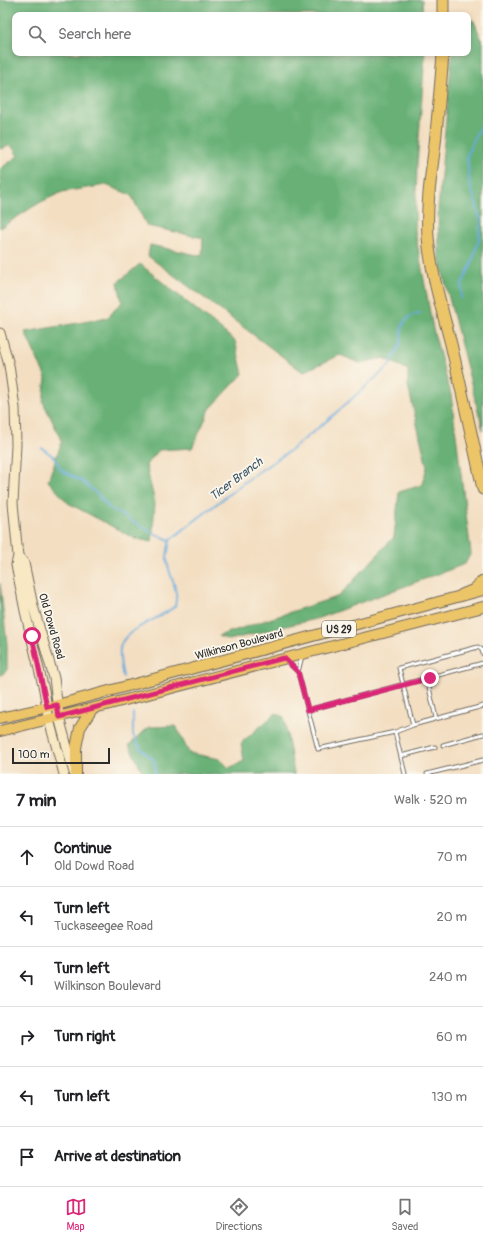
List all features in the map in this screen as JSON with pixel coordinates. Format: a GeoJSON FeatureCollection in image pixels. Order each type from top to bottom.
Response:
{"type":"FeatureCollection","features":[{"type":"Feature","properties":{"kind":"highway"},"geometry":{"type":"LineString","coordinates":[[443,0],[444,12]]}},
{"type":"Feature","properties":{"kind":"highway"},"geometry":{"type":"LineString","coordinates":[[443,56],[440,102],[429,189],[428,238],[437,290],[460,383],[483,489]]}},
{"type":"Feature","properties":{"kind":"highway"},"geometry":{"type":"LineString","coordinates":[[462,595],[474,590],[483,581]]}},
{"type":"Feature","properties":{"kind":"main road","name":"Wilkinson Boulevard"},"geometry":{"type":"LineString","coordinates":[[0,718],[52,706],[483,590]]}},
{"type":"Feature","properties":{"kind":"main road","name":"US 29"},"geometry":{"type":"LineString","coordinates":[[0,731],[92,709],[483,607]]}},
{"type":"Feature","properties":{"kind":"main road"},"geometry":{"type":"LineString","coordinates":[[76,774],[76,748],[80,728],[92,709]]}},
{"type":"Feature","properties":{"kind":"street","name":"Old Dowd Road"},"geometry":{"type":"LineString","coordinates":[[0,333],[9,365],[15,408],[16,445],[13,503],[18,556],[24,563],[33,606],[54,678],[52,706],[54,718]]}},
{"type":"Feature","properties":{"kind":"street"},"geometry":{"type":"LineString","coordinates":[[54,718],[64,774]]}},
{"type":"Feature","properties":{"kind":"street"},"geometry":{"type":"LineString","coordinates":[[54,718],[76,774]]}},
{"type":"Feature","properties":{"kind":"lane"},"geometry":{"type":"LineString","coordinates":[[413,725],[399,668],[411,667],[426,663],[440,657],[449,657],[478,647],[482,650],[483,654]]}},
{"type":"Feature","properties":{"kind":"lane"},"geometry":{"type":"LineString","coordinates":[[302,653],[298,672],[318,749],[395,732],[436,718],[483,706]]}},
{"type":"Feature","properties":{"kind":"lane"},"geometry":{"type":"LineString","coordinates":[[440,657],[441,661]]}},
{"type":"Feature","properties":{"kind":"lane"},"geometry":{"type":"LineString","coordinates":[[284,658],[298,672]]}},
{"type":"Feature","properties":{"kind":"lane"},"geometry":{"type":"LineString","coordinates":[[433,659],[434,663]]}},
{"type":"Feature","properties":{"kind":"lane"},"geometry":{"type":"LineString","coordinates":[[308,710],[403,686],[415,680],[474,664],[483,663]]}},
{"type":"Feature","properties":{"kind":"lane"},"geometry":{"type":"LineString","coordinates":[[429,677],[436,718]]}},
{"type":"Feature","properties":{"kind":"lane"},"geometry":{"type":"LineString","coordinates":[[395,732],[405,774]]}},
{"type":"Feature","properties":{"kind":"lane"},"geometry":{"type":"LineString","coordinates":[[444,745],[483,734]]}},
{"type":"Feature","properties":{"kind":"lane"},"geometry":{"type":"LineString","coordinates":[[401,756],[435,747]]}},
{"type":"Feature","properties":{"kind":"lane"},"geometry":{"type":"LineString","coordinates":[[427,774],[483,760]]}},
{"type":"Feature","properties":{"kind":"green space"},"geometry":{"type":"Polygon","coordinates":[[[0,0],[422,0],[423,12],[12,12],[12,56],[425,56],[417,166],[415,231],[433,329],[451,395],[471,553],[465,564],[319,618],[229,640],[218,636],[339,596],[394,537],[399,492],[422,485],[427,467],[408,386],[408,370],[384,358],[359,363],[340,355],[303,372],[148,256],[150,245],[202,256],[203,238],[147,226],[131,195],[106,185],[62,192],[39,203],[0,228],[0,169],[18,156],[11,145],[0,149],[0,0]]]}},
{"type":"Feature","properties":{"kind":"green space"},"geometry":{"type":"Polygon","coordinates":[[[471,20],[474,21],[483,43],[483,430],[439,257],[438,208],[452,56],[471,56],[471,20]]]}},
{"type":"Feature","properties":{"kind":"green space"},"geometry":{"type":"Polygon","coordinates":[[[140,264],[235,341],[243,374],[210,409],[192,448],[159,450],[146,465],[155,503],[152,542],[134,538],[68,503],[48,481],[62,441],[43,402],[46,378],[25,332],[107,318],[122,302],[118,282],[140,264]]]}},
{"type":"Feature","properties":{"kind":"green space"},"geometry":{"type":"Polygon","coordinates":[[[0,583],[7,644],[7,670],[0,676],[0,583]]]}},
{"type":"Feature","properties":{"kind":"green space"},"geometry":{"type":"Polygon","coordinates":[[[276,713],[284,717],[295,774],[142,774],[142,771],[129,745],[149,727],[176,726],[189,753],[220,759],[229,768],[244,761],[241,743],[276,713]]]}},
{"type":"Feature","properties":{"kind":"waterway","name":"Ticer Branch"},"geometry":{"type":"LineString","coordinates":[[461,299],[462,284],[471,265],[479,239],[480,220],[474,196],[470,187],[467,155],[480,126]]}},
{"type":"Feature","properties":{"kind":"waterway","name":"Ticer Branch"},"geometry":{"type":"LineString","coordinates":[[123,677],[120,656],[122,642],[134,630],[169,611],[175,606],[175,587],[167,559],[170,540],[251,477],[291,450],[389,366],[400,345],[402,328],[405,320],[414,314],[420,313]]}},
{"type":"Feature","properties":{"kind":"waterway"},"geometry":{"type":"LineString","coordinates":[[42,448],[54,457],[61,470],[83,482],[98,495],[109,508],[155,534],[170,540]]}},
{"type":"Feature","properties":{"kind":"waterway","name":"Ticer Branch"},"geometry":{"type":"LineString","coordinates":[[133,713],[133,735],[140,748],[153,759],[155,763],[155,774]]}},
{"type":"Feature","properties":{"kind":"route"},"geometry":{"type":"LineString","coordinates":[[32,636],[47,707],[57,705],[59,717],[284,658],[298,672],[308,710],[430,678]]}}]}
